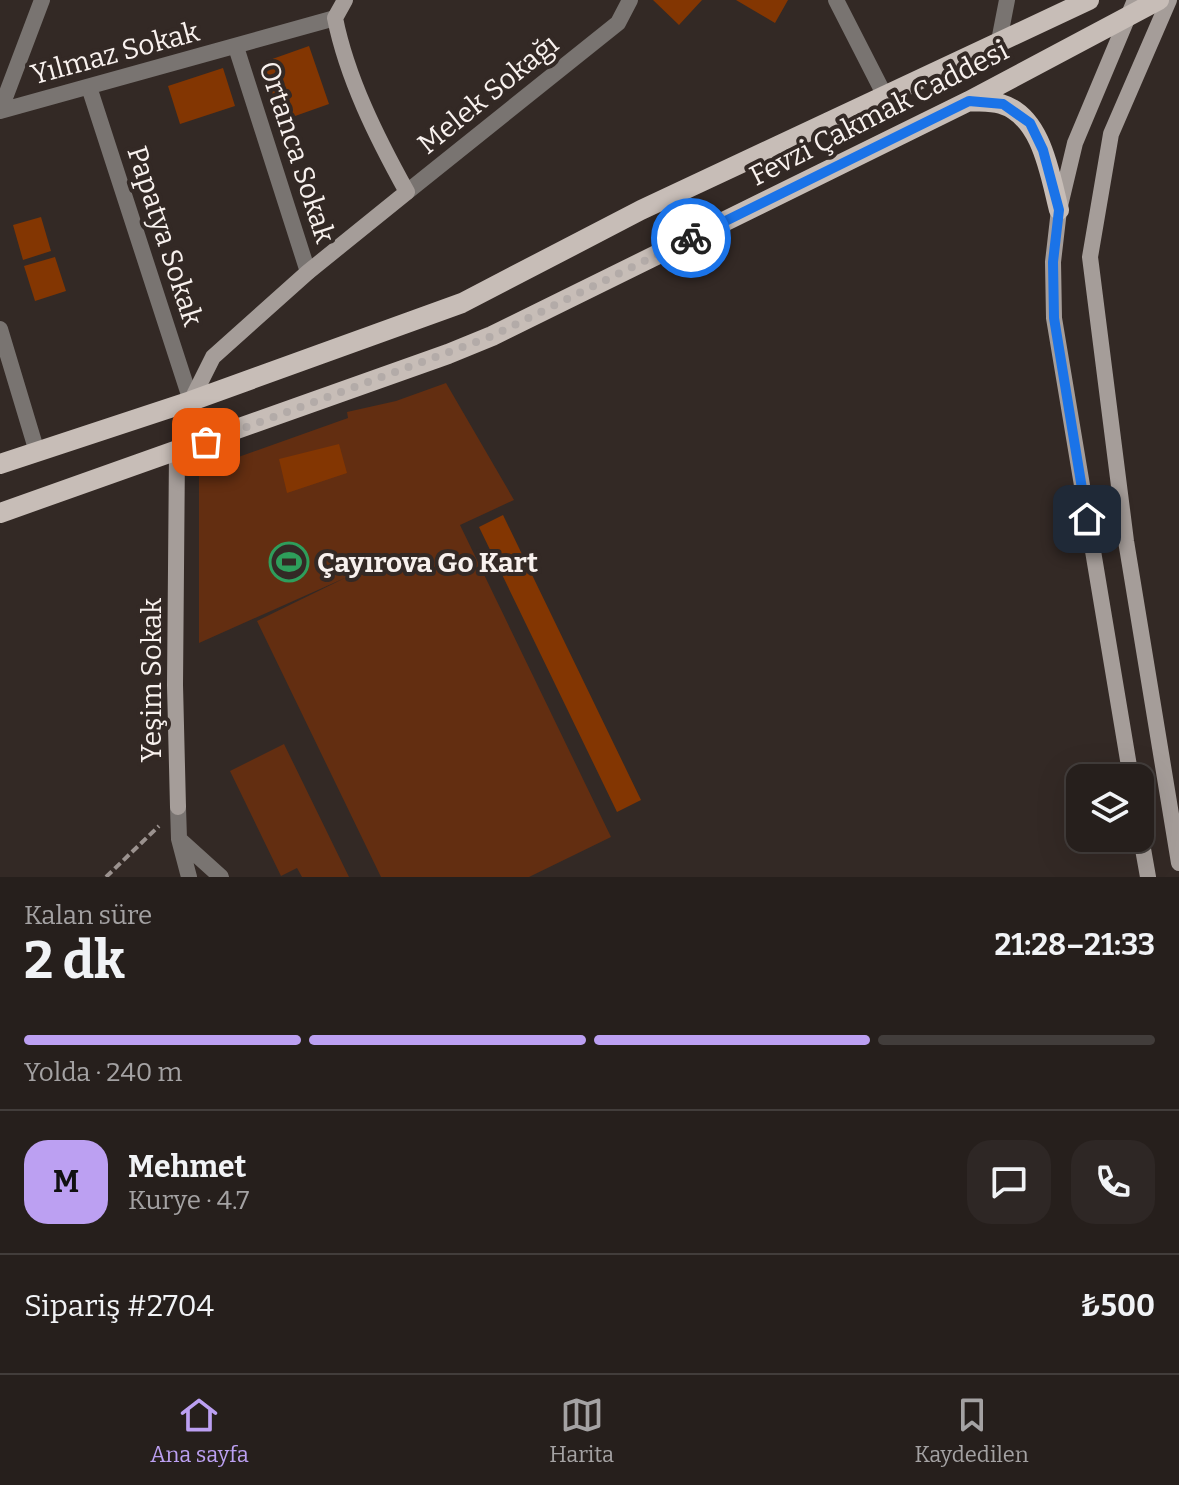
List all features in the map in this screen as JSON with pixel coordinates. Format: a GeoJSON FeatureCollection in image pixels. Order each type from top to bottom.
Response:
{"type":"FeatureCollection","features":[{"type":"Feature","properties":{"kind":"main road","name":"Fevzi Çakmak Caddesi"},"geometry":{"type":"LineString","coordinates":[[0,513],[177,452],[492,336],[969,101],[1130,8],[1159,0]]}},
{"type":"Feature","properties":{"kind":"main road","name":"Fevzi Çakmak Caddesi"},"geometry":{"type":"LineString","coordinates":[[0,464],[191,401],[462,303],[641,210],[999,41],[1071,3]]}},
{"type":"Feature","properties":{"kind":"main road"},"geometry":{"type":"LineString","coordinates":[[969,101],[1003,104],[1030,123],[1043,150],[1059,210]]}},
{"type":"Feature","properties":{"kind":"street"},"geometry":{"type":"LineString","coordinates":[[0,111],[42,0]]}},
{"type":"Feature","properties":{"kind":"street"},"geometry":{"type":"LineString","coordinates":[[191,401],[213,357],[308,272],[407,192],[392,166],[342,53],[335,18],[345,0]]}},
{"type":"Feature","properties":{"kind":"street","name":"Melek Sokağı"},"geometry":{"type":"LineString","coordinates":[[407,192],[618,23],[630,0]]}},
{"type":"Feature","properties":{"kind":"street"},"geometry":{"type":"LineString","coordinates":[[836,0],[884,94]]}},
{"type":"Feature","properties":{"kind":"street"},"geometry":{"type":"LineString","coordinates":[[999,41],[1007,0]]}},
{"type":"Feature","properties":{"kind":"street"},"geometry":{"type":"LineString","coordinates":[[1169,0],[1111,134],[1090,257],[1126,541],[1179,863]]}},
{"type":"Feature","properties":{"kind":"street"},"geometry":{"type":"LineString","coordinates":[[1129,764],[1054,318],[1053,262],[1059,210],[1075,143],[1130,8]]}},
{"type":"Feature","properties":{"kind":"street","name":"Yılmaz Sokak"},"geometry":{"type":"LineString","coordinates":[[0,111],[335,18]]}},
{"type":"Feature","properties":{"kind":"street","name":"Ortanca Sokak"},"geometry":{"type":"LineString","coordinates":[[236,47],[308,272]]}},
{"type":"Feature","properties":{"kind":"street","name":"Papatya Sokak"},"geometry":{"type":"LineString","coordinates":[[89,87],[191,401]]}},
{"type":"Feature","properties":{"kind":"street"},"geometry":{"type":"LineString","coordinates":[[0,329],[37,452]]}},
{"type":"Feature","properties":{"kind":"street","name":"Yeşim Sokak"},"geometry":{"type":"LineString","coordinates":[[177,452],[175,685],[178,807]]}},
{"type":"Feature","properties":{"kind":"street"},"geometry":{"type":"LineString","coordinates":[[178,807],[179,839],[189,877]]}},
{"type":"Feature","properties":{"kind":"street"},"geometry":{"type":"LineString","coordinates":[[179,839],[221,877]]}},
{"type":"Feature","properties":{"kind":"street"},"geometry":{"type":"LineString","coordinates":[[1144,852],[1148,877]]}},
{"type":"Feature","properties":{"kind":"path"},"geometry":{"type":"LineString","coordinates":[[106,877],[178,807]]}},
{"type":"Feature","properties":{"kind":"shaded area"},"geometry":{"type":"Polygon","coordinates":[[[446,383],[514,500],[460,525],[611,837],[529,877],[381,877],[257,621],[347,577],[199,643],[199,471],[348,418],[347,412],[396,401],[446,383]]]}},
{"type":"Feature","properties":{"kind":"shaded area"},"geometry":{"type":"Polygon","coordinates":[[[284,744],[349,877],[302,877],[297,868],[281,876],[230,771],[284,744]]]}},
{"type":"Feature","properties":{"kind":"building"},"geometry":{"type":"Polygon","coordinates":[[[653,0],[702,0],[679,25],[653,0]]]}},
{"type":"Feature","properties":{"kind":"building"},"geometry":{"type":"Polygon","coordinates":[[[736,0],[788,0],[775,23],[736,0]]]}},
{"type":"Feature","properties":{"kind":"building"},"geometry":{"type":"Polygon","coordinates":[[[309,46],[329,104],[281,121],[261,63],[309,46]]]}},
{"type":"Feature","properties":{"kind":"building"},"geometry":{"type":"Polygon","coordinates":[[[223,68],[235,106],[180,124],[168,86],[223,68]]]}},
{"type":"Feature","properties":{"kind":"building"},"geometry":{"type":"Polygon","coordinates":[[[41,217],[51,251],[23,260],[13,225],[41,217]]]}},
{"type":"Feature","properties":{"kind":"building"},"geometry":{"type":"Polygon","coordinates":[[[55,257],[66,291],[35,301],[24,266],[55,257]]]}},
{"type":"Feature","properties":{"kind":"building"},"geometry":{"type":"Polygon","coordinates":[[[339,444],[347,473],[287,493],[279,459],[339,444]]]}},
{"type":"Feature","properties":{"kind":"building"},"geometry":{"type":"Polygon","coordinates":[[[503,515],[641,800],[617,812],[479,527],[503,515]]]}},
{"type":"Feature","properties":{"kind":"way so far"},"geometry":{"type":"LineString","coordinates":[[206,442],[492,336],[691,238]]}},
{"type":"Feature","properties":{"kind":"place","name":"Çayırova Go Kart"},"geometry":{"type":"Point","coordinates":[289,562]}},
{"type":"Feature","properties":{"kind":"route"},"geometry":{"type":"LineString","coordinates":[[691,238],[969,101],[1003,104],[1030,123],[1043,150],[1059,210],[1053,262],[1054,318],[1087,519]]}}]}
